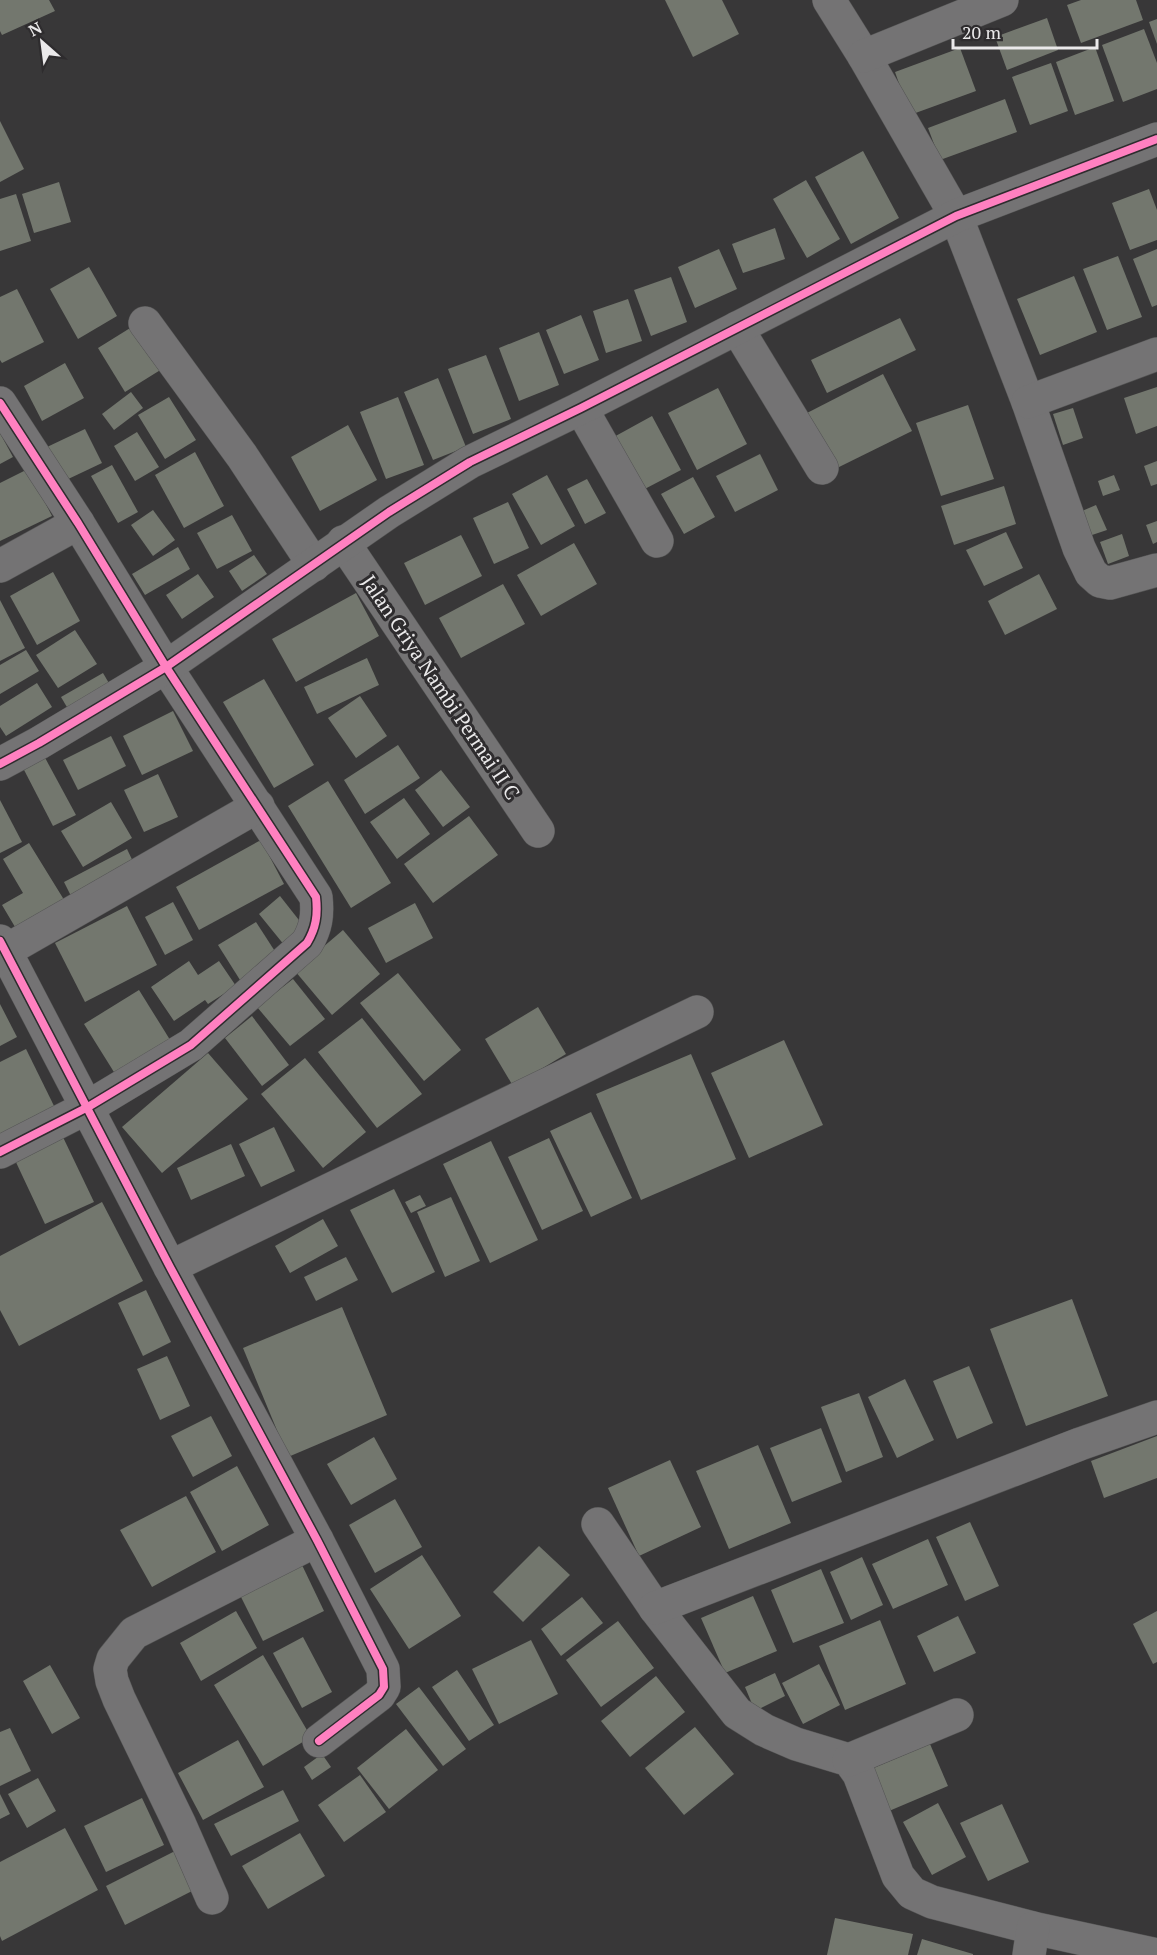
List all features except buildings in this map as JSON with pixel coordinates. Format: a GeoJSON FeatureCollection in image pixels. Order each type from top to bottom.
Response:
{"type":"FeatureCollection","features":[{"type":"Feature","properties":{"kind":"street"},"geometry":{"type":"LineString","coordinates":[[829,0],[956,216],[1028,402],[1079,548],[1091,573],[1100,581],[1110,583],[1157,570]]}},
{"type":"Feature","properties":{"kind":"street"},"geometry":{"type":"LineString","coordinates":[[864,56],[1002,0]]}},
{"type":"Feature","properties":{"kind":"street"},"geometry":{"type":"LineString","coordinates":[[0,764],[166,667],[388,512],[470,462],[581,408],[956,216],[1157,140]]}},
{"type":"Feature","properties":{"kind":"street"},"geometry":{"type":"LineString","coordinates":[[145,323],[242,456],[314,565]]}},
{"type":"Feature","properties":{"kind":"street"},"geometry":{"type":"LineString","coordinates":[[737,328],[822,468]]}},
{"type":"Feature","properties":{"kind":"street"},"geometry":{"type":"LineString","coordinates":[[1028,402],[1157,354]]}},
{"type":"Feature","properties":{"kind":"street"},"geometry":{"type":"LineString","coordinates":[[0,403],[78,523],[166,667],[316,897],[318,912],[314,930],[307,943],[191,1045],[88,1107],[0,1152]]}},
{"type":"Feature","properties":{"kind":"street"},"geometry":{"type":"LineString","coordinates":[[581,408],[657,541]]}},
{"type":"Feature","properties":{"kind":"street"},"geometry":{"type":"LineString","coordinates":[[0,566],[78,523]]}},
{"type":"Feature","properties":{"kind":"street","name":"Jalan Griya Nambi Permai II C"},"geometry":{"type":"LineString","coordinates":[[344,542],[538,831]]}},
{"type":"Feature","properties":{"kind":"street"},"geometry":{"type":"LineString","coordinates":[[258,806],[2,949],[377,1653],[383,1669],[384,1687],[379,1695],[319,1741]]}},
{"type":"Feature","properties":{"kind":"street"},"geometry":{"type":"LineString","coordinates":[[170,1267],[697,1012]]}},
{"type":"Feature","properties":{"kind":"street"},"geometry":{"type":"LineString","coordinates":[[655,1608],[1080,1444],[1157,1417]]}},
{"type":"Feature","properties":{"kind":"street"},"geometry":{"type":"LineString","coordinates":[[598,1524],[655,1608],[737,1713],[764,1730],[796,1744],[849,1760],[859,1774],[898,1876],[912,1893],[1031,1941],[1157,1955]]}},
{"type":"Feature","properties":{"kind":"street"},"geometry":{"type":"LineString","coordinates":[[212,1898],[180,1825],[119,1699],[110,1668],[113,1659],[134,1633],[317,1540]]}},
{"type":"Feature","properties":{"kind":"street"},"geometry":{"type":"LineString","coordinates":[[849,1760],[957,1715]]}},
{"type":"Feature","properties":{"kind":"cycle path"},"geometry":{"type":"LineString","coordinates":[[0,764],[166,667],[389,512],[470,462],[581,408],[956,216],[1157,139]]}},
{"type":"Feature","properties":{"kind":"cycle path"},"geometry":{"type":"LineString","coordinates":[[0,403],[78,523],[166,667],[316,897],[317,910],[316,921],[307,943],[191,1045],[88,1107],[0,1152]]}},
{"type":"Feature","properties":{"kind":"cycle path"},"geometry":{"type":"LineString","coordinates":[[0,941],[383,1669],[384,1687],[379,1695],[319,1741]]}}]}
